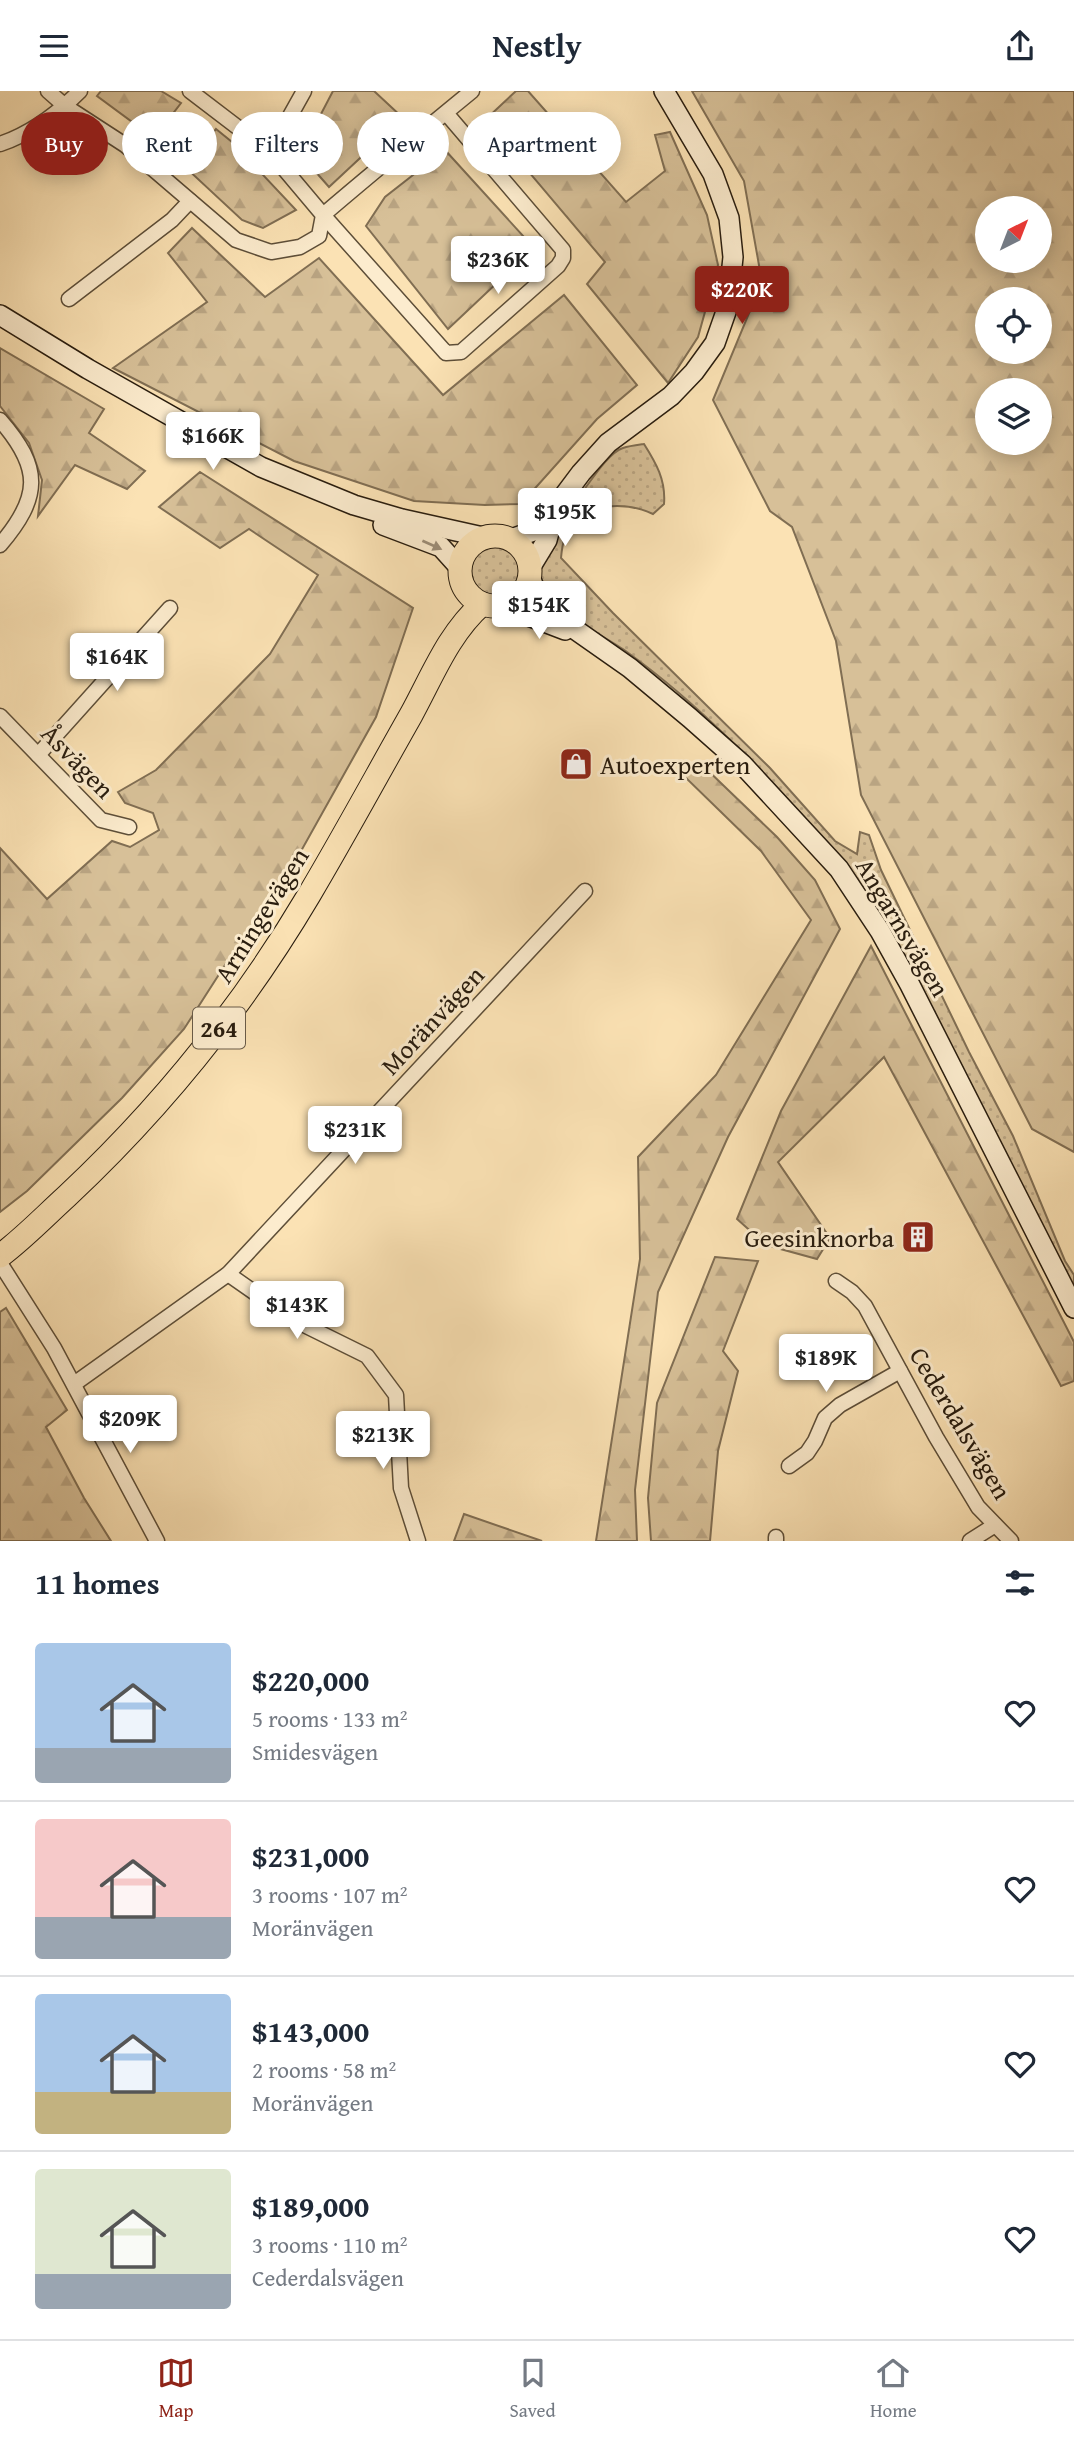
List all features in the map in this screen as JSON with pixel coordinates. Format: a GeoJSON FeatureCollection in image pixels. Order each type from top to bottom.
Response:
{"type":"FeatureCollection","features":[{"type":"Feature","properties":{"kind":"main road"},"geometry":{"type":"LineString","coordinates":[[511,539],[539,529],[581,473],[608,443],[671,396],[694,372],[715,343],[728,306],[733,257],[729,218],[713,174],[664,91]]}},
{"type":"Feature","properties":{"kind":"main road"},"geometry":{"type":"LineString","coordinates":[[0,315],[88,369],[261,467],[354,505],[401,519],[483,537],[495,535],[511,539],[527,556],[530,572]]}},
{"type":"Feature","properties":{"kind":"main road"},"geometry":{"type":"LineString","coordinates":[[0,328],[214,450],[300,493],[441,547],[459,571],[468,595],[489,605],[510,603],[526,588],[530,572],[547,540],[555,509]]}},
{"type":"Feature","properties":{"kind":"main road"},"geometry":{"type":"LineString","coordinates":[[459,571],[467,547],[483,537]]}},
{"type":"Feature","properties":{"kind":"main road","name":"Arningevägen"},"geometry":{"type":"LineString","coordinates":[[438,661],[454,608],[459,571]]}},
{"type":"Feature","properties":{"kind":"main road","name":"Angarnsvägen"},"geometry":{"type":"LineString","coordinates":[[530,572],[538,597],[553,614],[631,668],[742,764],[845,878],[880,931],[910,985],[1074,1308]]}},
{"type":"Feature","properties":{"kind":"main road","name":"Arningevägen"},"geometry":{"type":"LineString","coordinates":[[0,1256],[85,1178],[151,1112],[247,993],[309,895],[438,661],[466,618],[489,605]]}},
{"type":"Feature","properties":{"kind":"main road","name":"Angarnsvägen"},"geometry":{"type":"LineString","coordinates":[[489,605],[552,624],[594,643]]}},
{"type":"Feature","properties":{"kind":"street"},"geometry":{"type":"LineString","coordinates":[[48,91],[65,106],[125,145],[236,240],[271,252],[300,247],[319,236],[323,215],[371,175]]}},
{"type":"Feature","properties":{"kind":"street"},"geometry":{"type":"LineString","coordinates":[[0,144],[16,138],[65,106],[80,91]]}},
{"type":"Feature","properties":{"kind":"street"},"geometry":{"type":"LineString","coordinates":[[190,91],[231,122]]}},
{"type":"Feature","properties":{"kind":"street"},"geometry":{"type":"LineString","coordinates":[[292,112],[304,91]]}},
{"type":"Feature","properties":{"kind":"street"},"geometry":{"type":"LineString","coordinates":[[447,112],[471,91]]}},
{"type":"Feature","properties":{"kind":"street"},"geometry":{"type":"LineString","coordinates":[[290,175],[446,353],[461,352],[558,266],[564,258],[564,250],[449,116]]}},
{"type":"Feature","properties":{"kind":"street"},"geometry":{"type":"LineString","coordinates":[[69,299],[172,220],[190,201]]}},
{"type":"Feature","properties":{"kind":"street"},"geometry":{"type":"LineString","coordinates":[[0,420],[24,452],[31,477],[28,505],[15,528],[0,545]]}},
{"type":"Feature","properties":{"kind":"street"},"geometry":{"type":"LineString","coordinates":[[38,755],[170,608]]}},
{"type":"Feature","properties":{"kind":"street","name":"Åsvägen"},"geometry":{"type":"LineString","coordinates":[[0,716],[102,820],[129,827]]}},
{"type":"Feature","properties":{"kind":"street","name":"Moränvägen"},"geometry":{"type":"LineString","coordinates":[[74,1384],[228,1275],[584,891]]}},
{"type":"Feature","properties":{"kind":"street"},"geometry":{"type":"LineString","coordinates":[[0,1263],[74,1384],[157,1541]]}},
{"type":"Feature","properties":{"kind":"street"},"geometry":{"type":"LineString","coordinates":[[228,1275],[294,1320],[367,1356],[396,1395],[401,1488],[418,1541]]}},
{"type":"Feature","properties":{"kind":"street","name":"Cederdalsvägen"},"geometry":{"type":"LineString","coordinates":[[836,1281],[852,1292],[865,1306],[978,1507],[1011,1541]]}},
{"type":"Feature","properties":{"kind":"street"},"geometry":{"type":"LineString","coordinates":[[789,1466],[807,1453],[825,1418],[840,1405],[900,1371]]}},
{"type":"Feature","properties":{"kind":"street","name":"Cederdalsvägen"},"geometry":{"type":"LineString","coordinates":[[970,1541],[995,1525]]}},
{"type":"Feature","properties":{"kind":"green space"},"geometry":{"type":"Polygon","coordinates":[[[101,91],[161,91],[181,103],[174,112],[122,112],[122,114],[97,96],[101,91]]]}},
{"type":"Feature","properties":{"kind":"green space"},"geometry":{"type":"Polygon","coordinates":[[[333,91],[374,91],[397,112],[357,112],[357,161],[343,174],[343,112],[322,112],[333,91]]]}},
{"type":"Feature","properties":{"kind":"green space"},"geometry":{"type":"Polygon","coordinates":[[[516,91],[528,91],[547,112],[494,112],[516,91]]]}},
{"type":"Feature","properties":{"kind":"green space"},"geometry":{"type":"Polygon","coordinates":[[[692,91],[1074,91],[1074,1152],[1032,1129],[861,795],[836,641],[792,527],[770,511],[713,400],[762,282],[744,181],[692,91]]]}},
{"type":"Feature","properties":{"kind":"green space"},"geometry":{"type":"Polygon","coordinates":[[[217,130],[231,141],[231,175],[263,175],[296,210],[263,228],[242,220],[194,175],[217,175],[217,130]]]}},
{"type":"Feature","properties":{"kind":"green space"},"geometry":{"type":"Polygon","coordinates":[[[670,132],[707,215],[718,265],[698,337],[668,383],[587,284],[605,262],[531,175],[602,175],[626,202],[665,171],[655,135],[670,132]]]}},
{"type":"Feature","properties":{"kind":"green space"},"geometry":{"type":"Polygon","coordinates":[[[449,154],[463,170],[463,175],[468,175],[534,248],[448,329],[366,226],[385,197],[413,175],[449,175],[449,154]]]}},
{"type":"Feature","properties":{"kind":"green space"},"geometry":{"type":"Polygon","coordinates":[[[318,175],[342,175],[329,187],[318,175]]]}},
{"type":"Feature","properties":{"kind":"green space"},"geometry":{"type":"Polygon","coordinates":[[[192,228],[265,297],[319,258],[443,395],[564,295],[637,385],[597,419],[521,504],[414,501],[294,461],[113,368],[207,302],[168,253],[192,228]]]}},
{"type":"Feature","properties":{"kind":"green space"},"geometry":{"type":"Polygon","coordinates":[[[0,348],[104,409],[89,433],[145,471],[127,489],[75,465],[38,516],[42,480],[29,443],[0,406],[0,348]]]}},
{"type":"Feature","properties":{"kind":"green space"},"geometry":{"type":"Polygon","coordinates":[[[644,444],[662,479],[664,504],[653,514],[623,506],[591,510],[574,521],[568,529],[561,558],[770,768],[835,841],[857,854],[860,832],[869,835],[881,870],[1013,1136],[1065,1261],[1074,1275],[1074,1290],[820,835],[752,762],[679,693],[627,652],[555,606],[541,590],[539,579],[543,555],[570,508],[611,456],[623,448],[644,444]]]}},
{"type":"Feature","properties":{"kind":"green space"},"geometry":{"type":"Polygon","coordinates":[[[200,472],[413,608],[376,717],[277,894],[234,951],[184,1029],[122,1098],[27,1191],[0,1212],[0,848],[47,899],[112,841],[130,847],[159,830],[153,813],[125,803],[118,792],[156,770],[270,654],[318,575],[249,529],[220,548],[159,507],[200,472]]]}},
{"type":"Feature","properties":{"kind":"green space"},"geometry":{"type":"Polygon","coordinates":[[[496,544],[515,551],[522,570],[515,589],[496,596],[477,589],[470,570],[477,551],[496,544]]]}},
{"type":"Feature","properties":{"kind":"green space"},"geometry":{"type":"Polygon","coordinates":[[[698,761],[777,837],[815,880],[840,929],[728,1137],[658,1292],[635,1490],[637,1541],[596,1541],[640,1259],[638,1157],[716,1075],[811,920],[761,851],[685,777],[698,761]]]}},
{"type":"Feature","properties":{"kind":"green space"},"geometry":{"type":"Polygon","coordinates":[[[871,946],[1074,1342],[1074,1381],[1061,1386],[884,1057],[778,1162],[830,1238],[817,1259],[766,1245],[737,1219],[781,1111],[871,946]]]}},
{"type":"Feature","properties":{"kind":"green space"},"geometry":{"type":"Polygon","coordinates":[[[715,1257],[758,1261],[723,1351],[738,1371],[718,1451],[710,1541],[651,1541],[648,1498],[657,1403],[715,1257]]]}},
{"type":"Feature","properties":{"kind":"green space"},"geometry":{"type":"Polygon","coordinates":[[[6,1308],[67,1410],[46,1427],[84,1498],[111,1541],[0,1541],[0,1312],[6,1308]]]}},
{"type":"Feature","properties":{"kind":"green space"},"geometry":{"type":"Polygon","coordinates":[[[464,1514],[542,1541],[454,1541],[464,1514]]]}},
{"type":"Feature","properties":{"kind":"place","name":"Autoexperten"},"geometry":{"type":"Point","coordinates":[576,764]}},
{"type":"Feature","properties":{"kind":"place","name":"Geesinknorba"},"geometry":{"type":"Point","coordinates":[918,1237]}}]}
